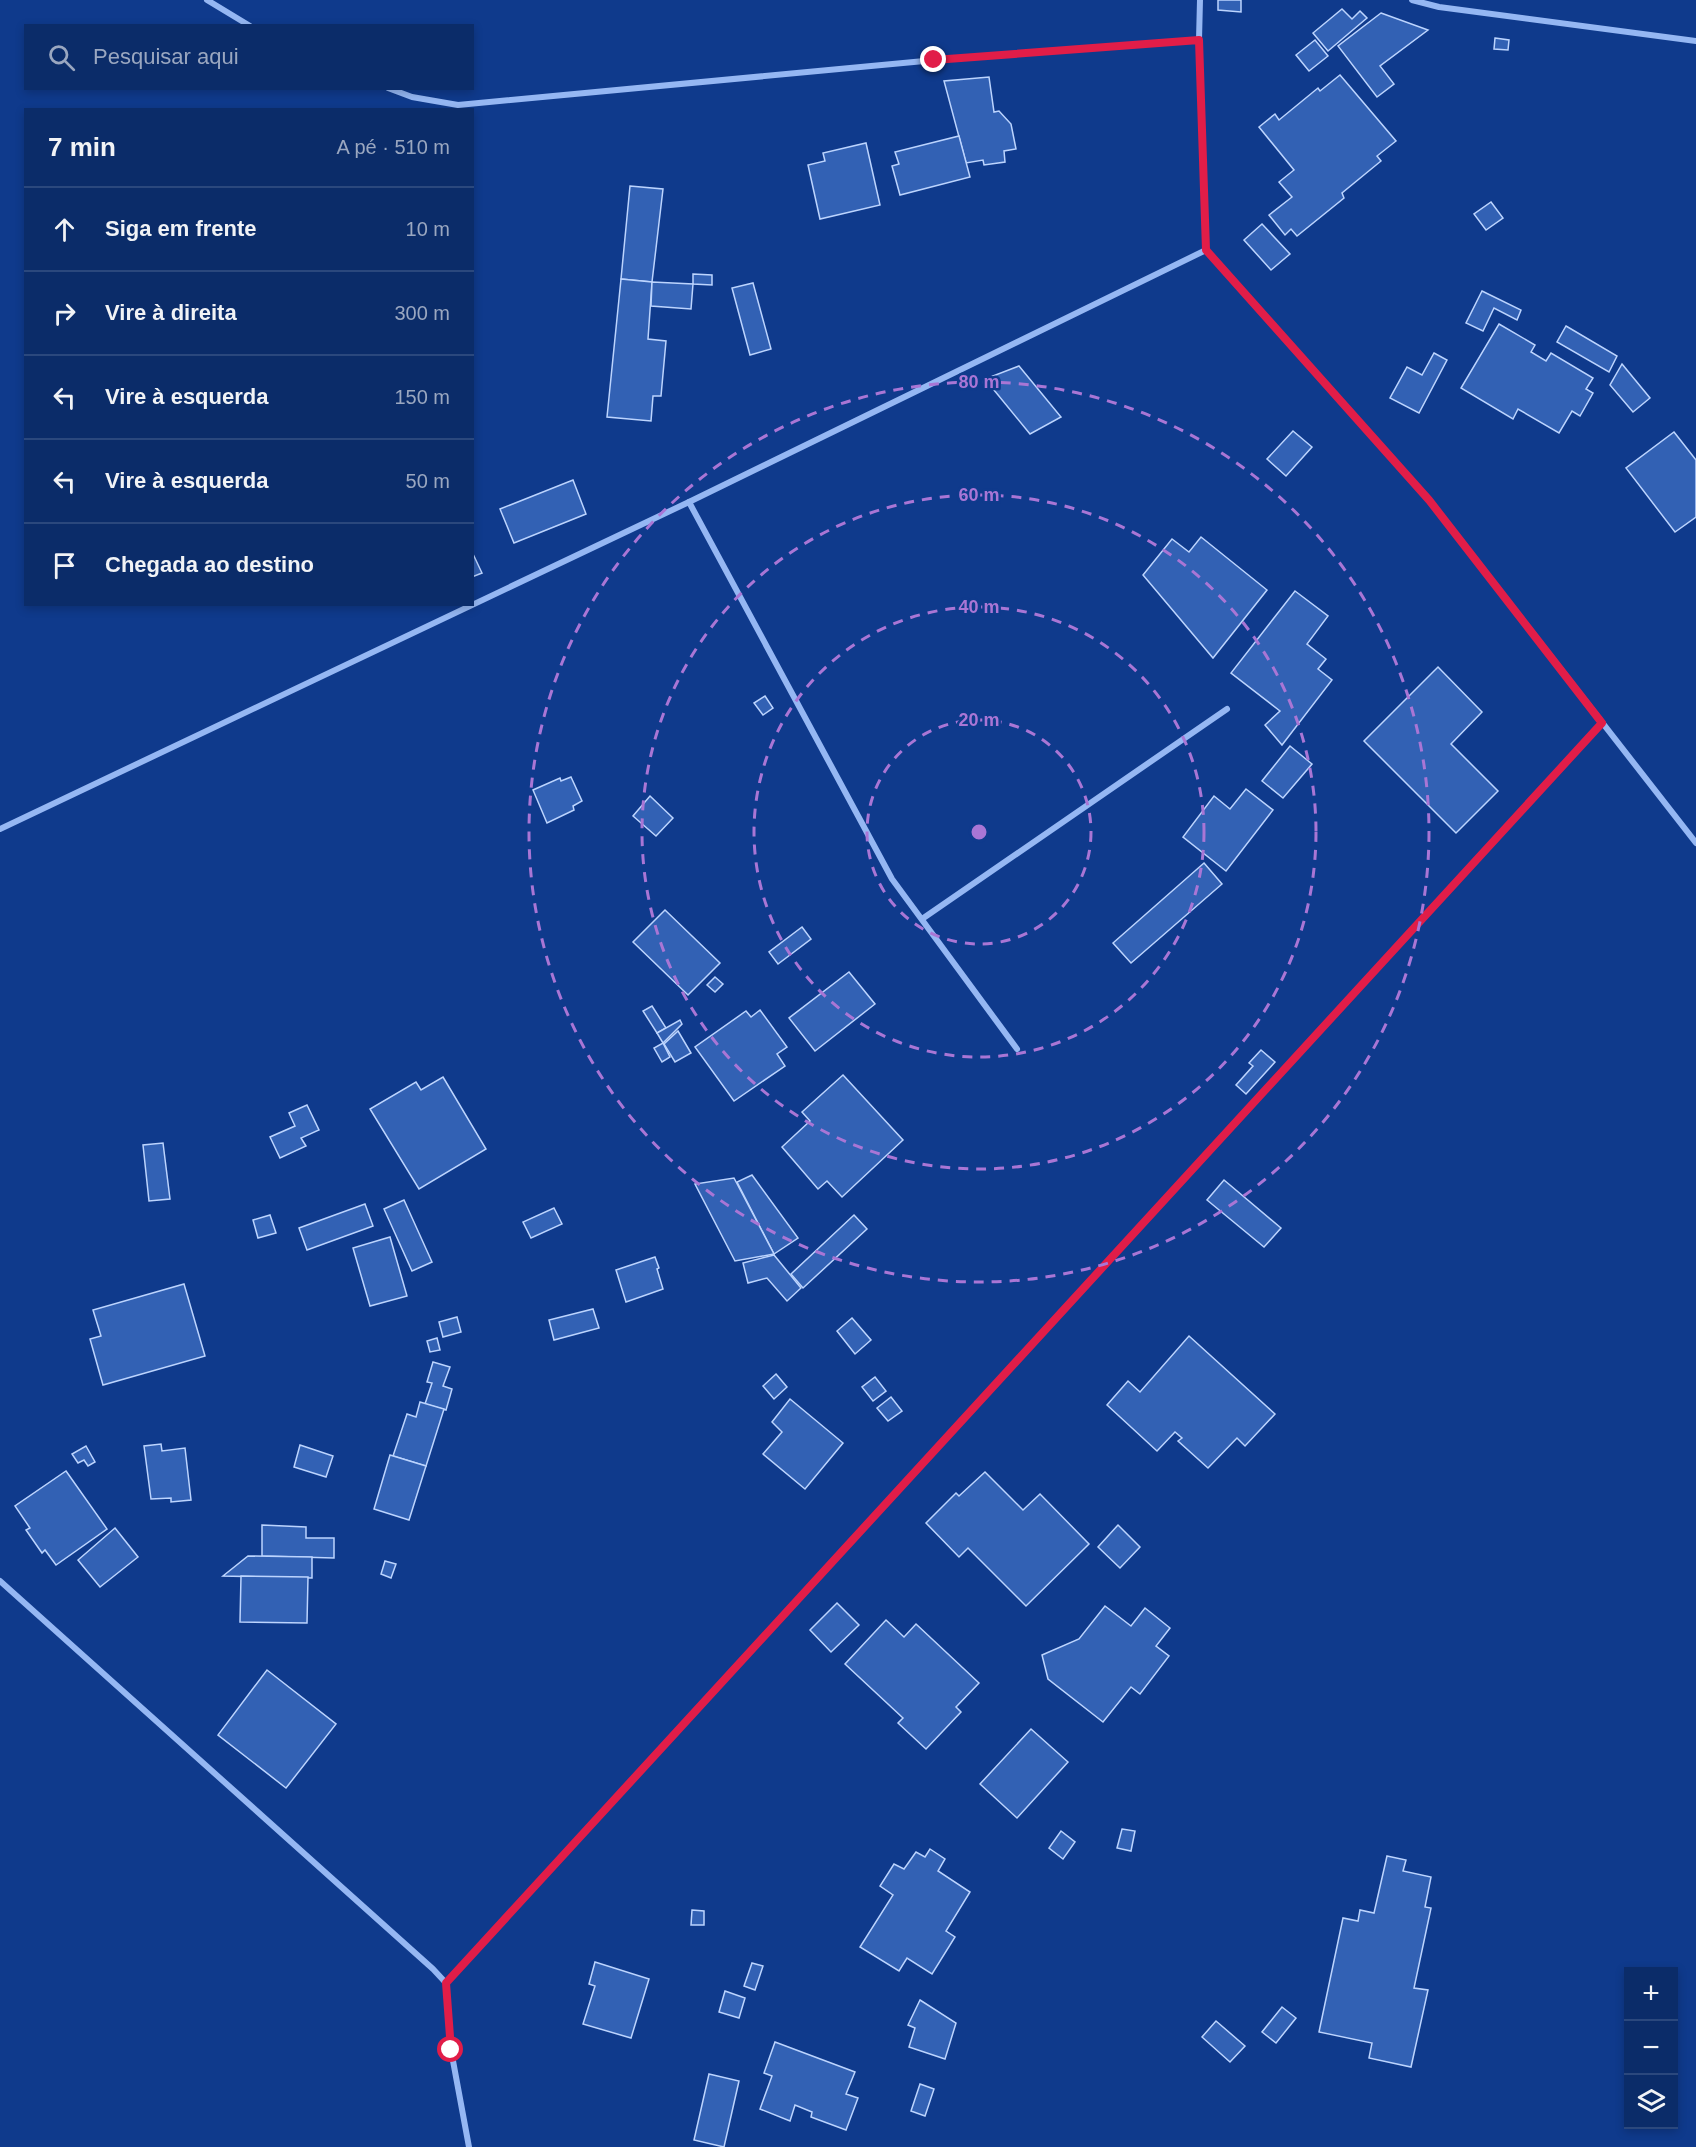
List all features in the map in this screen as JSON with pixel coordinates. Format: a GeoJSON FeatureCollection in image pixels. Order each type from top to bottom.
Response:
{"type":"FeatureCollection","features":[{"type":"Feature","properties":{"kind":"street"},"geometry":{"type":"LineString","coordinates":[[207,0],[247,24]]}},
{"type":"Feature","properties":{"kind":"street"},"geometry":{"type":"LineString","coordinates":[[1200,0],[1199,40],[1206,250],[1429,500],[1696,843]]}},
{"type":"Feature","properties":{"kind":"street"},"geometry":{"type":"LineString","coordinates":[[1412,0],[1439,7],[1696,41]]}},
{"type":"Feature","properties":{"kind":"street"},"geometry":{"type":"LineString","coordinates":[[393,90],[412,97],[458,105],[934,60],[1199,40]]}},
{"type":"Feature","properties":{"kind":"street"},"geometry":{"type":"LineString","coordinates":[[474,604],[1206,250]]}},
{"type":"Feature","properties":{"kind":"street"},"geometry":{"type":"LineString","coordinates":[[689,502],[892,879],[1017,1048]]}},
{"type":"Feature","properties":{"kind":"street"},"geometry":{"type":"LineString","coordinates":[[0,829],[470,606]]}},
{"type":"Feature","properties":{"kind":"street"},"geometry":{"type":"LineString","coordinates":[[921,919],[1227,709]]}},
{"type":"Feature","properties":{"kind":"street"},"geometry":{"type":"LineString","coordinates":[[446,1983],[1602,723]]}},
{"type":"Feature","properties":{"kind":"street"},"geometry":{"type":"LineString","coordinates":[[0,1581],[446,1983],[451,2050],[469,2147]]}},
{"type":"Feature","properties":{"kind":"building"},"geometry":{"type":"Polygon","coordinates":[[[1218,0],[1241,0],[1241,12],[1218,10],[1218,0]]]}},
{"type":"Feature","properties":{"kind":"building"},"geometry":{"type":"Polygon","coordinates":[[[1342,9],[1352,19],[1360,11],[1367,18],[1328,51],[1313,33],[1342,9]]]}},
{"type":"Feature","properties":{"kind":"building"},"geometry":{"type":"Polygon","coordinates":[[[1381,13],[1428,30],[1380,66],[1394,84],[1377,97],[1338,46],[1381,13]]]}},
{"type":"Feature","properties":{"kind":"building"},"geometry":{"type":"Polygon","coordinates":[[[1495,38],[1509,40],[1508,50],[1494,49],[1495,38]]]}},
{"type":"Feature","properties":{"kind":"building"},"geometry":{"type":"Polygon","coordinates":[[[1315,40],[1328,56],[1309,71],[1296,55],[1315,40]]]}},
{"type":"Feature","properties":{"kind":"building"},"geometry":{"type":"Polygon","coordinates":[[[1340,75],[1396,141],[1377,156],[1381,161],[1342,193],[1344,198],[1297,236],[1291,229],[1285,235],[1269,215],[1292,197],[1279,182],[1294,170],[1259,127],[1275,114],[1279,120],[1318,88],[1320,91],[1340,75]]]}},
{"type":"Feature","properties":{"kind":"building"},"geometry":{"type":"Polygon","coordinates":[[[989,77],[994,112],[999,111],[1011,124],[1016,149],[1004,151],[1005,162],[984,165],[983,160],[966,163],[944,81],[989,77]]]}},
{"type":"Feature","properties":{"kind":"building"},"geometry":{"type":"Polygon","coordinates":[[[959,136],[970,177],[900,195],[892,166],[899,164],[895,152],[959,136]]]}},
{"type":"Feature","properties":{"kind":"building"},"geometry":{"type":"Polygon","coordinates":[[[866,143],[880,205],[820,219],[808,165],[825,161],[823,153],[866,143]]]}},
{"type":"Feature","properties":{"kind":"building"},"geometry":{"type":"Polygon","coordinates":[[[630,186],[663,189],[652,282],[621,279],[630,186]]]}},
{"type":"Feature","properties":{"kind":"building"},"geometry":{"type":"Polygon","coordinates":[[[1491,202],[1503,218],[1486,230],[1474,214],[1491,202]]]}},
{"type":"Feature","properties":{"kind":"building"},"geometry":{"type":"Polygon","coordinates":[[[1262,224],[1290,254],[1271,270],[1244,240],[1262,224]]]}},
{"type":"Feature","properties":{"kind":"building"},"geometry":{"type":"Polygon","coordinates":[[[693,274],[712,275],[712,285],[693,284],[693,274]]]}},
{"type":"Feature","properties":{"kind":"building"},"geometry":{"type":"Polygon","coordinates":[[[621,279],[652,282],[648,339],[666,341],[661,396],[653,396],[651,421],[607,417],[621,279]]]}},
{"type":"Feature","properties":{"kind":"building"},"geometry":{"type":"Polygon","coordinates":[[[652,282],[693,284],[691,309],[651,306],[652,282]]]}},
{"type":"Feature","properties":{"kind":"building"},"geometry":{"type":"Polygon","coordinates":[[[753,283],[771,349],[750,355],[732,288],[753,283]]]}},
{"type":"Feature","properties":{"kind":"building"},"geometry":{"type":"Polygon","coordinates":[[[1482,291],[1521,310],[1517,320],[1494,308],[1483,331],[1466,323],[1482,291]]]}},
{"type":"Feature","properties":{"kind":"building"},"geometry":{"type":"Polygon","coordinates":[[[1499,324],[1535,345],[1531,352],[1546,361],[1551,353],[1593,378],[1586,389],[1593,393],[1580,416],[1572,411],[1559,433],[1518,409],[1513,419],[1461,388],[1499,324]]]}},
{"type":"Feature","properties":{"kind":"building"},"geometry":{"type":"Polygon","coordinates":[[[1566,326],[1617,356],[1609,372],[1557,342],[1566,326]]]}},
{"type":"Feature","properties":{"kind":"building"},"geometry":{"type":"Polygon","coordinates":[[[1434,353],[1447,360],[1419,413],[1390,398],[1407,367],[1422,375],[1434,353]]]}},
{"type":"Feature","properties":{"kind":"building"},"geometry":{"type":"Polygon","coordinates":[[[1622,364],[1650,398],[1633,412],[1610,385],[1622,364]]]}},
{"type":"Feature","properties":{"kind":"building"},"geometry":{"type":"Polygon","coordinates":[[[1019,366],[1061,417],[1030,434],[985,379],[1019,366]]]}},
{"type":"Feature","properties":{"kind":"building"},"geometry":{"type":"Polygon","coordinates":[[[1293,431],[1312,447],[1286,476],[1267,459],[1293,431]]]}},
{"type":"Feature","properties":{"kind":"building"},"geometry":{"type":"Polygon","coordinates":[[[1674,432],[1696,460],[1696,517],[1675,532],[1626,468],[1674,432]]]}},
{"type":"Feature","properties":{"kind":"building"},"geometry":{"type":"Polygon","coordinates":[[[573,480],[586,514],[514,543],[500,509],[573,480]]]}},
{"type":"Feature","properties":{"kind":"building"},"geometry":{"type":"Polygon","coordinates":[[[1201,537],[1267,590],[1213,658],[1143,575],[1172,539],[1189,552],[1201,537]]]}},
{"type":"Feature","properties":{"kind":"building"},"geometry":{"type":"Polygon","coordinates":[[[474,556],[482,573],[474,576],[474,556]]]}},
{"type":"Feature","properties":{"kind":"building"},"geometry":{"type":"Polygon","coordinates":[[[1295,591],[1328,616],[1307,644],[1326,659],[1318,669],[1332,680],[1282,745],[1265,725],[1280,711],[1231,673],[1295,591]]]}},
{"type":"Feature","properties":{"kind":"building"},"geometry":{"type":"Polygon","coordinates":[[[1438,667],[1482,712],[1451,744],[1498,791],[1456,833],[1364,741],[1438,667]]]}},
{"type":"Feature","properties":{"kind":"building"},"geometry":{"type":"Polygon","coordinates":[[[765,696],[773,708],[763,715],[754,703],[765,696]]]}},
{"type":"Feature","properties":{"kind":"building"},"geometry":{"type":"Polygon","coordinates":[[[1290,746],[1312,764],[1283,798],[1262,781],[1290,746]]]}},
{"type":"Feature","properties":{"kind":"building"},"geometry":{"type":"Polygon","coordinates":[[[571,777],[582,801],[573,806],[574,810],[547,823],[533,790],[560,778],[561,781],[571,777]]]}},
{"type":"Feature","properties":{"kind":"building"},"geometry":{"type":"Polygon","coordinates":[[[1246,789],[1273,810],[1226,871],[1183,837],[1214,796],[1230,809],[1246,789]]]}},
{"type":"Feature","properties":{"kind":"building"},"geometry":{"type":"Polygon","coordinates":[[[650,796],[673,818],[656,836],[633,816],[650,796]]]}},
{"type":"Feature","properties":{"kind":"building"},"geometry":{"type":"Polygon","coordinates":[[[1204,863],[1222,884],[1131,963],[1113,943],[1204,863]]]}},
{"type":"Feature","properties":{"kind":"building"},"geometry":{"type":"Polygon","coordinates":[[[665,910],[720,963],[688,995],[633,942],[665,910]]]}},
{"type":"Feature","properties":{"kind":"building"},"geometry":{"type":"Polygon","coordinates":[[[802,927],[811,939],[778,964],[769,952],[802,927]]]}},
{"type":"Feature","properties":{"kind":"building"},"geometry":{"type":"Polygon","coordinates":[[[849,972],[875,1004],[815,1051],[789,1018],[849,972]]]}},
{"type":"Feature","properties":{"kind":"building"},"geometry":{"type":"Polygon","coordinates":[[[715,977],[723,984],[715,992],[707,985],[715,977]]]}},
{"type":"Feature","properties":{"kind":"building"},"geometry":{"type":"Polygon","coordinates":[[[652,1006],[666,1028],[657,1033],[643,1011],[652,1006]]]}},
{"type":"Feature","properties":{"kind":"building"},"geometry":{"type":"Polygon","coordinates":[[[760,1010],[787,1047],[777,1054],[785,1066],[734,1101],[695,1047],[746,1011],[751,1017],[760,1010]]]}},
{"type":"Feature","properties":{"kind":"building"},"geometry":{"type":"Polygon","coordinates":[[[680,1020],[682,1024],[663,1043],[657,1033],[680,1020]]]}},
{"type":"Feature","properties":{"kind":"building"},"geometry":{"type":"Polygon","coordinates":[[[678,1031],[691,1053],[675,1062],[664,1044],[678,1031]]]}},
{"type":"Feature","properties":{"kind":"building"},"geometry":{"type":"Polygon","coordinates":[[[663,1043],[670,1057],[662,1062],[654,1048],[663,1043]]]}},
{"type":"Feature","properties":{"kind":"building"},"geometry":{"type":"Polygon","coordinates":[[[1261,1050],[1275,1062],[1246,1094],[1236,1085],[1253,1066],[1249,1063],[1261,1050]]]}},
{"type":"Feature","properties":{"kind":"building"},"geometry":{"type":"Polygon","coordinates":[[[843,1075],[903,1140],[842,1197],[827,1181],[818,1189],[782,1147],[810,1121],[802,1112],[843,1075]]]}},
{"type":"Feature","properties":{"kind":"building"},"geometry":{"type":"Polygon","coordinates":[[[443,1077],[486,1149],[419,1189],[370,1109],[416,1082],[421,1090],[443,1077]]]}},
{"type":"Feature","properties":{"kind":"building"},"geometry":{"type":"Polygon","coordinates":[[[307,1105],[319,1130],[301,1138],[306,1146],[280,1158],[270,1137],[295,1126],[289,1113],[307,1105]]]}},
{"type":"Feature","properties":{"kind":"building"},"geometry":{"type":"Polygon","coordinates":[[[163,1143],[170,1199],[149,1201],[143,1145],[163,1143]]]}},
{"type":"Feature","properties":{"kind":"building"},"geometry":{"type":"Polygon","coordinates":[[[752,1175],[798,1238],[774,1254],[737,1182],[752,1175]]]}},
{"type":"Feature","properties":{"kind":"building"},"geometry":{"type":"Polygon","coordinates":[[[734,1178],[774,1254],[735,1261],[695,1184],[734,1178]]]}},
{"type":"Feature","properties":{"kind":"building"},"geometry":{"type":"Polygon","coordinates":[[[1224,1180],[1281,1228],[1264,1247],[1207,1200],[1224,1180]]]}},
{"type":"Feature","properties":{"kind":"building"},"geometry":{"type":"Polygon","coordinates":[[[404,1200],[432,1262],[412,1271],[384,1209],[404,1200]]]}},
{"type":"Feature","properties":{"kind":"building"},"geometry":{"type":"Polygon","coordinates":[[[365,1204],[373,1226],[307,1250],[299,1228],[365,1204]]]}},
{"type":"Feature","properties":{"kind":"building"},"geometry":{"type":"Polygon","coordinates":[[[554,1208],[562,1224],[531,1238],[523,1222],[554,1208]]]}},
{"type":"Feature","properties":{"kind":"building"},"geometry":{"type":"Polygon","coordinates":[[[270,1215],[276,1233],[258,1238],[253,1220],[270,1215]]]}},
{"type":"Feature","properties":{"kind":"building"},"geometry":{"type":"Polygon","coordinates":[[[854,1215],[867,1229],[803,1288],[791,1274],[854,1215]]]}},
{"type":"Feature","properties":{"kind":"building"},"geometry":{"type":"Polygon","coordinates":[[[390,1237],[407,1296],[370,1306],[353,1248],[390,1237]]]}},
{"type":"Feature","properties":{"kind":"building"},"geometry":{"type":"Polygon","coordinates":[[[774,1255],[801,1288],[787,1301],[767,1278],[748,1283],[743,1263],[774,1255]]]}},
{"type":"Feature","properties":{"kind":"building"},"geometry":{"type":"Polygon","coordinates":[[[655,1257],[663,1289],[626,1302],[616,1270],[655,1257]]]}},
{"type":"Feature","properties":{"kind":"building"},"geometry":{"type":"Polygon","coordinates":[[[184,1284],[205,1356],[103,1385],[90,1339],[101,1336],[93,1310],[184,1284]]]}},
{"type":"Feature","properties":{"kind":"building"},"geometry":{"type":"Polygon","coordinates":[[[593,1309],[599,1328],[554,1340],[549,1320],[593,1309]]]}},
{"type":"Feature","properties":{"kind":"building"},"geometry":{"type":"Polygon","coordinates":[[[457,1317],[461,1332],[443,1337],[439,1322],[457,1317]]]}},
{"type":"Feature","properties":{"kind":"building"},"geometry":{"type":"Polygon","coordinates":[[[852,1318],[871,1340],[855,1354],[837,1331],[852,1318]]]}},
{"type":"Feature","properties":{"kind":"building"},"geometry":{"type":"Polygon","coordinates":[[[1189,1336],[1275,1414],[1245,1446],[1237,1438],[1208,1468],[1178,1441],[1182,1438],[1175,1432],[1157,1451],[1107,1405],[1128,1381],[1140,1392],[1189,1336]]]}},
{"type":"Feature","properties":{"kind":"building"},"geometry":{"type":"Polygon","coordinates":[[[437,1338],[440,1350],[430,1352],[427,1341],[437,1338]]]}},
{"type":"Feature","properties":{"kind":"building"},"geometry":{"type":"Polygon","coordinates":[[[433,1362],[450,1367],[443,1386],[452,1389],[446,1410],[425,1404],[432,1383],[427,1382],[433,1362]]]}},
{"type":"Feature","properties":{"kind":"building"},"geometry":{"type":"Polygon","coordinates":[[[776,1374],[787,1387],[774,1399],[763,1386],[776,1374]]]}},
{"type":"Feature","properties":{"kind":"building"},"geometry":{"type":"Polygon","coordinates":[[[875,1377],[886,1391],[873,1401],[862,1387],[875,1377]]]}},
{"type":"Feature","properties":{"kind":"building"},"geometry":{"type":"Polygon","coordinates":[[[891,1397],[902,1411],[888,1421],[877,1408],[891,1397]]]}},
{"type":"Feature","properties":{"kind":"building"},"geometry":{"type":"Polygon","coordinates":[[[790,1399],[843,1443],[805,1489],[763,1454],[782,1432],[772,1422],[790,1399]]]}},
{"type":"Feature","properties":{"kind":"building"},"geometry":{"type":"Polygon","coordinates":[[[420,1402],[444,1409],[426,1466],[393,1456],[407,1414],[416,1417],[420,1402]]]}},
{"type":"Feature","properties":{"kind":"building"},"geometry":{"type":"Polygon","coordinates":[[[161,1444],[162,1451],[185,1448],[191,1500],[171,1502],[171,1498],[151,1499],[144,1446],[161,1444]]]}},
{"type":"Feature","properties":{"kind":"building"},"geometry":{"type":"Polygon","coordinates":[[[300,1445],[333,1456],[326,1477],[294,1467],[300,1445]]]}},
{"type":"Feature","properties":{"kind":"building"},"geometry":{"type":"Polygon","coordinates":[[[86,1446],[95,1462],[88,1466],[84,1460],[78,1463],[72,1454],[86,1446]]]}},
{"type":"Feature","properties":{"kind":"building"},"geometry":{"type":"Polygon","coordinates":[[[390,1455],[426,1466],[409,1520],[374,1509],[390,1455]]]}},
{"type":"Feature","properties":{"kind":"building"},"geometry":{"type":"Polygon","coordinates":[[[66,1471],[107,1529],[56,1565],[45,1550],[42,1553],[26,1530],[30,1528],[15,1506],[66,1471]]]}},
{"type":"Feature","properties":{"kind":"building"},"geometry":{"type":"Polygon","coordinates":[[[985,1472],[1023,1510],[1040,1494],[1089,1544],[1026,1606],[968,1548],[959,1557],[926,1523],[956,1493],[959,1496],[985,1472]]]}},
{"type":"Feature","properties":{"kind":"building"},"geometry":{"type":"Polygon","coordinates":[[[262,1525],[306,1527],[306,1538],[334,1538],[334,1558],[262,1556],[262,1525]]]}},
{"type":"Feature","properties":{"kind":"building"},"geometry":{"type":"Polygon","coordinates":[[[1118,1525],[1140,1547],[1120,1568],[1098,1547],[1118,1525]]]}},
{"type":"Feature","properties":{"kind":"building"},"geometry":{"type":"Polygon","coordinates":[[[115,1528],[138,1557],[100,1587],[78,1560],[115,1528]]]}},
{"type":"Feature","properties":{"kind":"building"},"geometry":{"type":"Polygon","coordinates":[[[248,1556],[312,1557],[312,1578],[223,1576],[248,1556]]]}},
{"type":"Feature","properties":{"kind":"building"},"geometry":{"type":"Polygon","coordinates":[[[385,1561],[396,1564],[391,1578],[381,1574],[385,1561]]]}},
{"type":"Feature","properties":{"kind":"building"},"geometry":{"type":"Polygon","coordinates":[[[241,1576],[308,1577],[307,1623],[240,1622],[241,1576]]]}},
{"type":"Feature","properties":{"kind":"building"},"geometry":{"type":"Polygon","coordinates":[[[837,1603],[859,1625],[831,1652],[810,1630],[837,1603]]]}},
{"type":"Feature","properties":{"kind":"building"},"geometry":{"type":"Polygon","coordinates":[[[1105,1606],[1131,1626],[1145,1608],[1170,1628],[1156,1646],[1169,1656],[1140,1694],[1131,1687],[1103,1722],[1048,1679],[1042,1655],[1079,1639],[1105,1606]]]}},
{"type":"Feature","properties":{"kind":"building"},"geometry":{"type":"Polygon","coordinates":[[[886,1620],[904,1637],[916,1624],[979,1683],[956,1707],[961,1712],[926,1749],[898,1723],[903,1718],[845,1664],[886,1620]]]}},
{"type":"Feature","properties":{"kind":"building"},"geometry":{"type":"Polygon","coordinates":[[[267,1670],[336,1724],[286,1788],[218,1735],[267,1670]]]}},
{"type":"Feature","properties":{"kind":"building"},"geometry":{"type":"Polygon","coordinates":[[[1031,1729],[1068,1762],[1017,1818],[980,1784],[1031,1729]]]}},
{"type":"Feature","properties":{"kind":"building"},"geometry":{"type":"Polygon","coordinates":[[[1122,1829],[1135,1831],[1131,1851],[1117,1848],[1122,1829]]]}},
{"type":"Feature","properties":{"kind":"building"},"geometry":{"type":"Polygon","coordinates":[[[1061,1831],[1075,1842],[1063,1859],[1049,1848],[1061,1831]]]}},
{"type":"Feature","properties":{"kind":"building"},"geometry":{"type":"Polygon","coordinates":[[[930,1849],[945,1859],[938,1871],[970,1892],[946,1931],[955,1937],[932,1974],[907,1958],[899,1971],[860,1947],[893,1895],[880,1886],[894,1864],[904,1869],[916,1852],[925,1857],[930,1849]]]}},
{"type":"Feature","properties":{"kind":"building"},"geometry":{"type":"Polygon","coordinates":[[[1387,1856],[1406,1860],[1403,1871],[1431,1877],[1425,1907],[1431,1908],[1414,1988],[1428,1990],[1411,2067],[1369,2058],[1372,2043],[1319,2032],[1343,1918],[1358,1921],[1360,1910],[1374,1913],[1387,1856]]]}},
{"type":"Feature","properties":{"kind":"building"},"geometry":{"type":"Polygon","coordinates":[[[692,1910],[704,1911],[704,1925],[691,1925],[692,1910]]]}},
{"type":"Feature","properties":{"kind":"building"},"geometry":{"type":"Polygon","coordinates":[[[595,1962],[649,1979],[631,2038],[583,2024],[595,1986],[589,1984],[595,1962]]]}},
{"type":"Feature","properties":{"kind":"building"},"geometry":{"type":"Polygon","coordinates":[[[752,1963],[763,1966],[755,1990],[744,1986],[752,1963]]]}},
{"type":"Feature","properties":{"kind":"building"},"geometry":{"type":"Polygon","coordinates":[[[725,1991],[745,1998],[739,2018],[719,2012],[725,1991]]]}},
{"type":"Feature","properties":{"kind":"building"},"geometry":{"type":"Polygon","coordinates":[[[920,2000],[956,2023],[945,2059],[909,2047],[915,2028],[908,2025],[920,2000]]]}},
{"type":"Feature","properties":{"kind":"building"},"geometry":{"type":"Polygon","coordinates":[[[1282,2007],[1296,2018],[1276,2043],[1262,2032],[1282,2007]]]}},
{"type":"Feature","properties":{"kind":"building"},"geometry":{"type":"Polygon","coordinates":[[[1216,2021],[1245,2046],[1230,2062],[1202,2037],[1216,2021]]]}},
{"type":"Feature","properties":{"kind":"building"},"geometry":{"type":"Polygon","coordinates":[[[775,2042],[855,2072],[846,2094],[858,2098],[846,2130],[811,2117],[812,2112],[795,2105],[790,2121],[760,2109],[772,2076],[764,2073],[775,2042]]]}},
{"type":"Feature","properties":{"kind":"building"},"geometry":{"type":"Polygon","coordinates":[[[709,2074],[739,2081],[724,2147],[694,2140],[709,2074]]]}},
{"type":"Feature","properties":{"kind":"building"},"geometry":{"type":"Polygon","coordinates":[[[920,2084],[934,2089],[925,2116],[911,2111],[920,2084]]]}},
{"type":"Feature","properties":{"kind":"route"},"geometry":{"type":"LineString","coordinates":[[451,2050],[446,1983],[1602,723],[1429,500],[1206,250],[1199,40],[934,60]]}}]}
